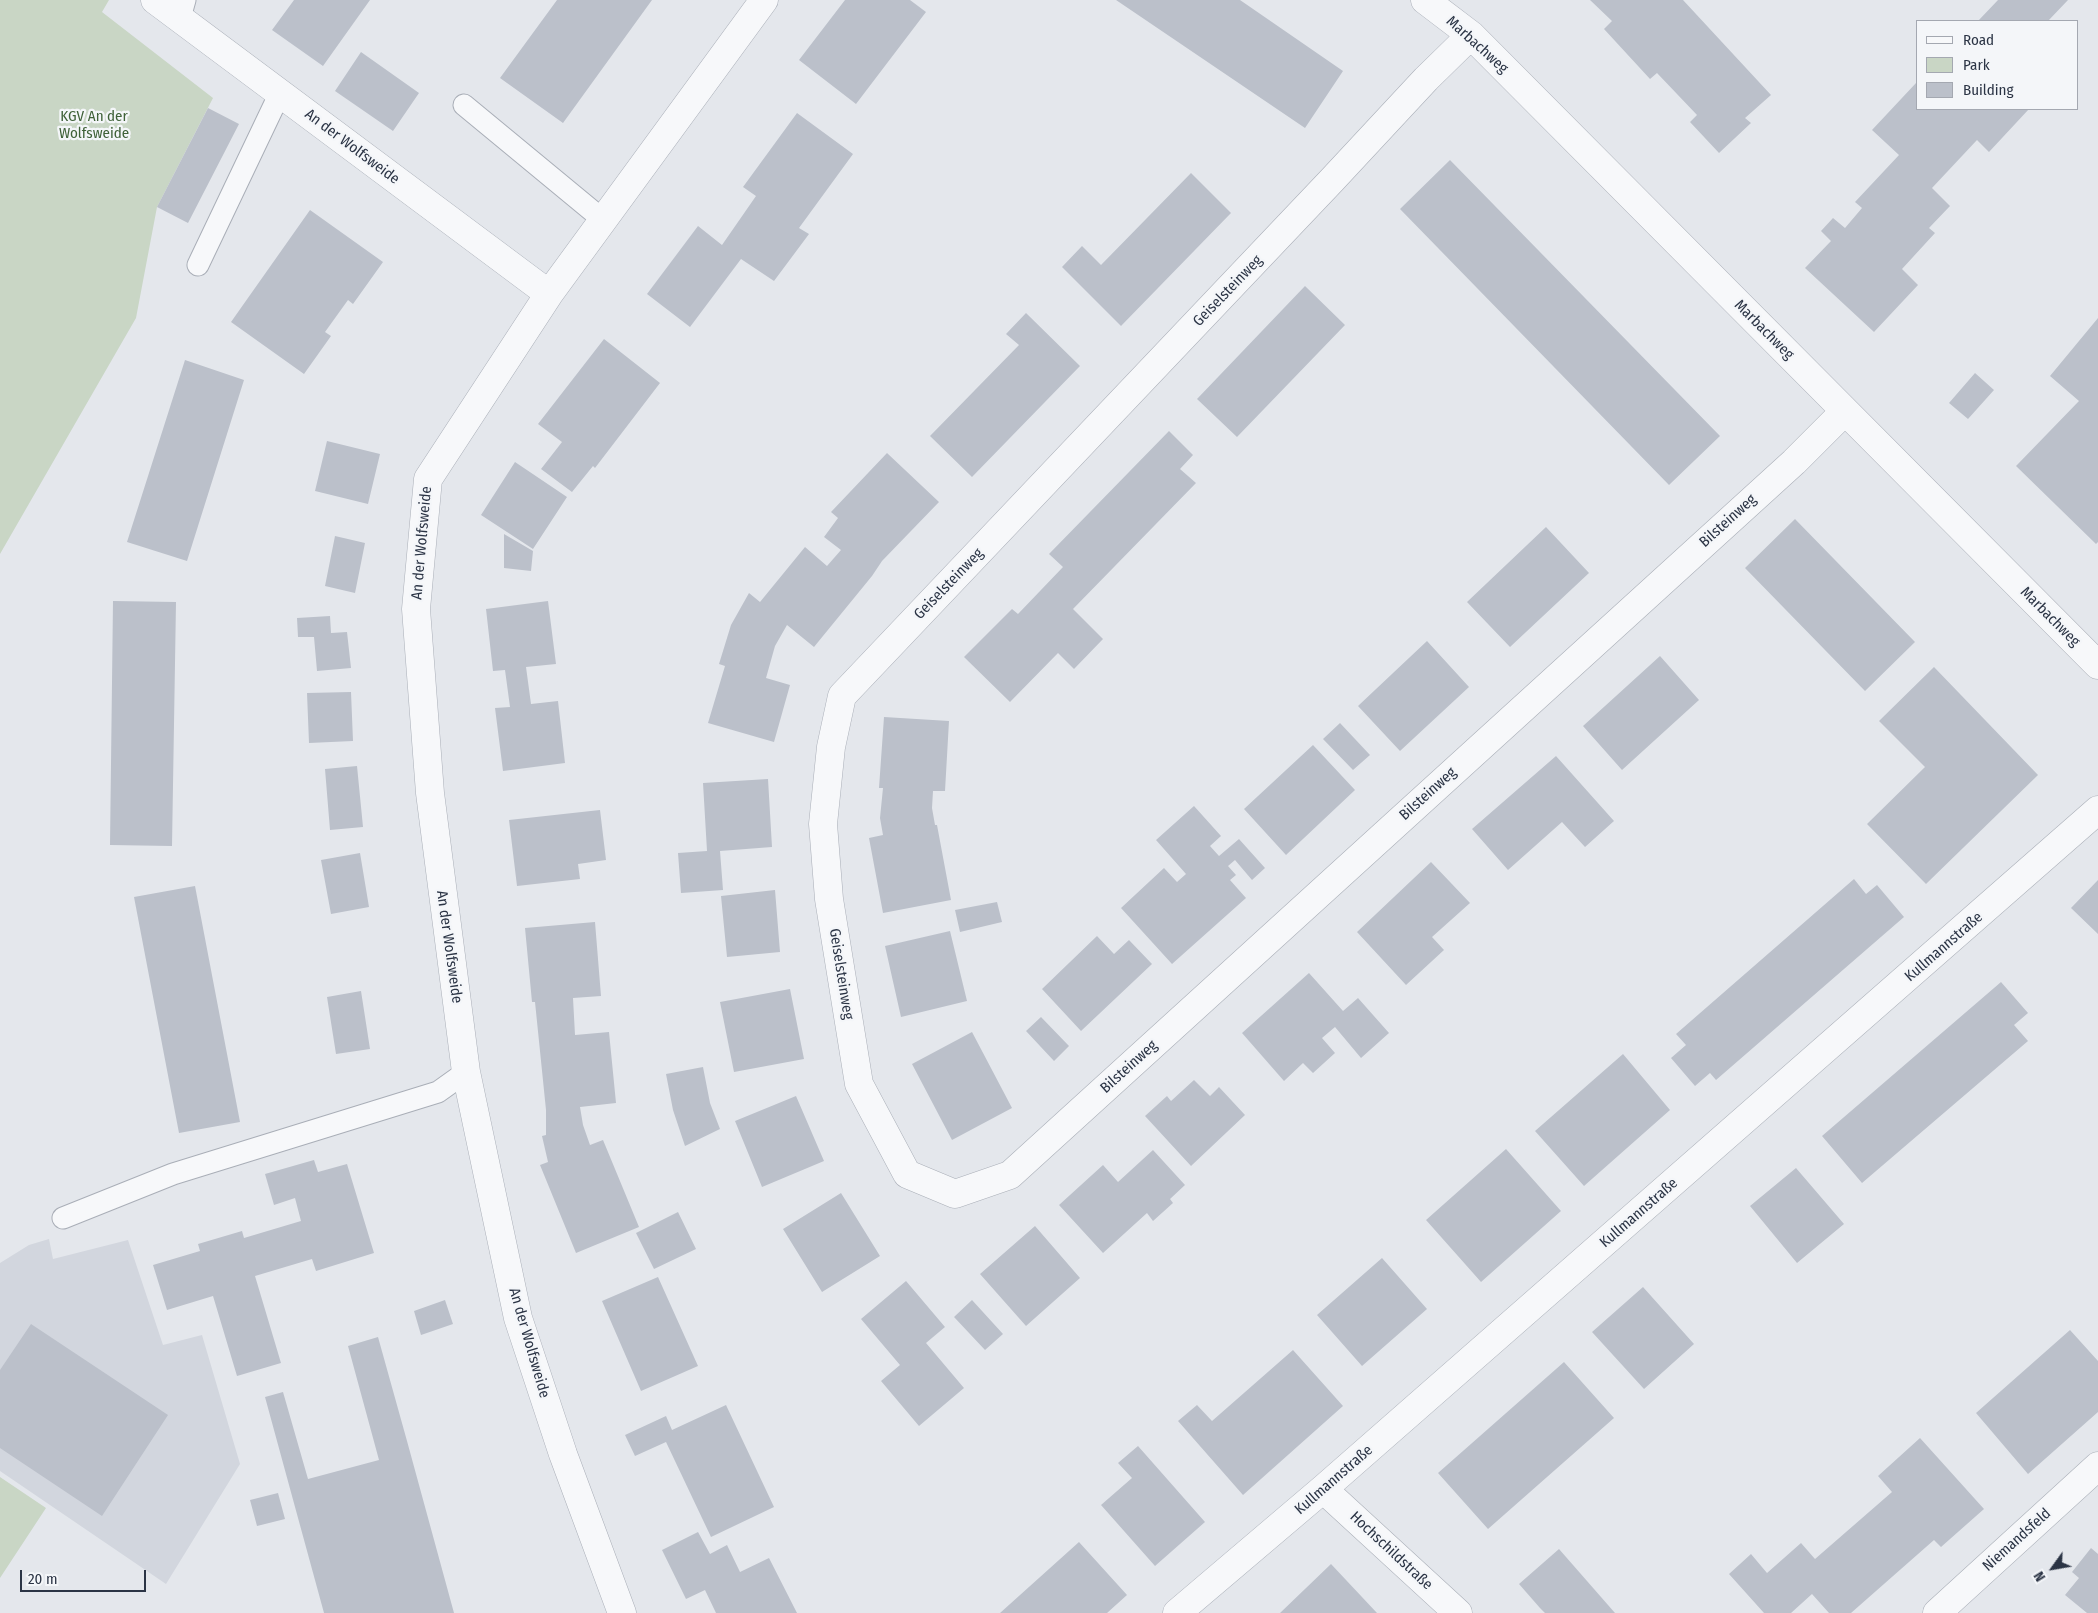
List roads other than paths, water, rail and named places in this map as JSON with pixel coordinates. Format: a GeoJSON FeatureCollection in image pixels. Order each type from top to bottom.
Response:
{"type":"FeatureCollection","features":[{"type":"Feature","properties":{"kind":"street","name":"An der Wolfsweide"},"geometry":{"type":"LineString","coordinates":[[155,0],[183,9],[280,93],[549,294]]}},
{"type":"Feature","properties":{"kind":"street","name":"An der Wolfsweide"},"geometry":{"type":"LineString","coordinates":[[622,1613],[563,1454],[518,1318],[466,1072],[430,793],[416,609],[428,479],[549,294],[764,0]]}},
{"type":"Feature","properties":{"kind":"street","name":"Marbachweg"},"geometry":{"type":"LineString","coordinates":[[1426,0],[1471,35],[2098,666]]}},
{"type":"Feature","properties":{"kind":"street","name":"Geiselsteinweg"},"geometry":{"type":"LineString","coordinates":[[1010,1175],[955,1194],[907,1174],[859,1084],[829,899],[823,824],[832,747],[842,696],[1426,79],[1471,35]]}},
{"type":"Feature","properties":{"kind":"street","name":"Bilsteinweg"},"geometry":{"type":"LineString","coordinates":[[1010,1175],[1794,462],[1845,411]]}},
{"type":"Feature","properties":{"kind":"street","name":"Kullmannstraße"},"geometry":{"type":"LineString","coordinates":[[1177,1613],[1323,1489],[2098,810]]}},
{"type":"Feature","properties":{"kind":"street","name":"Niemandsfeld"},"geometry":{"type":"LineString","coordinates":[[1937,1613],[2098,1466]]}},
{"type":"Feature","properties":{"kind":"street","name":"Hochschildstraße"},"geometry":{"type":"LineString","coordinates":[[1323,1489],[1458,1613]]}},
{"type":"Feature","properties":{"kind":"lane"},"geometry":{"type":"LineString","coordinates":[[198,265],[280,93]]}},
{"type":"Feature","properties":{"kind":"lane"},"geometry":{"type":"LineString","coordinates":[[464,105],[602,220]]}},
{"type":"Feature","properties":{"kind":"lane"},"geometry":{"type":"LineString","coordinates":[[63,1218],[173,1174],[438,1092],[466,1072]]}},
{"type":"Feature","properties":{"kind":"park label","name":"KGV An der Wolfsweide"},"geometry":{"type":"Point","coordinates":[94,126]}}]}
